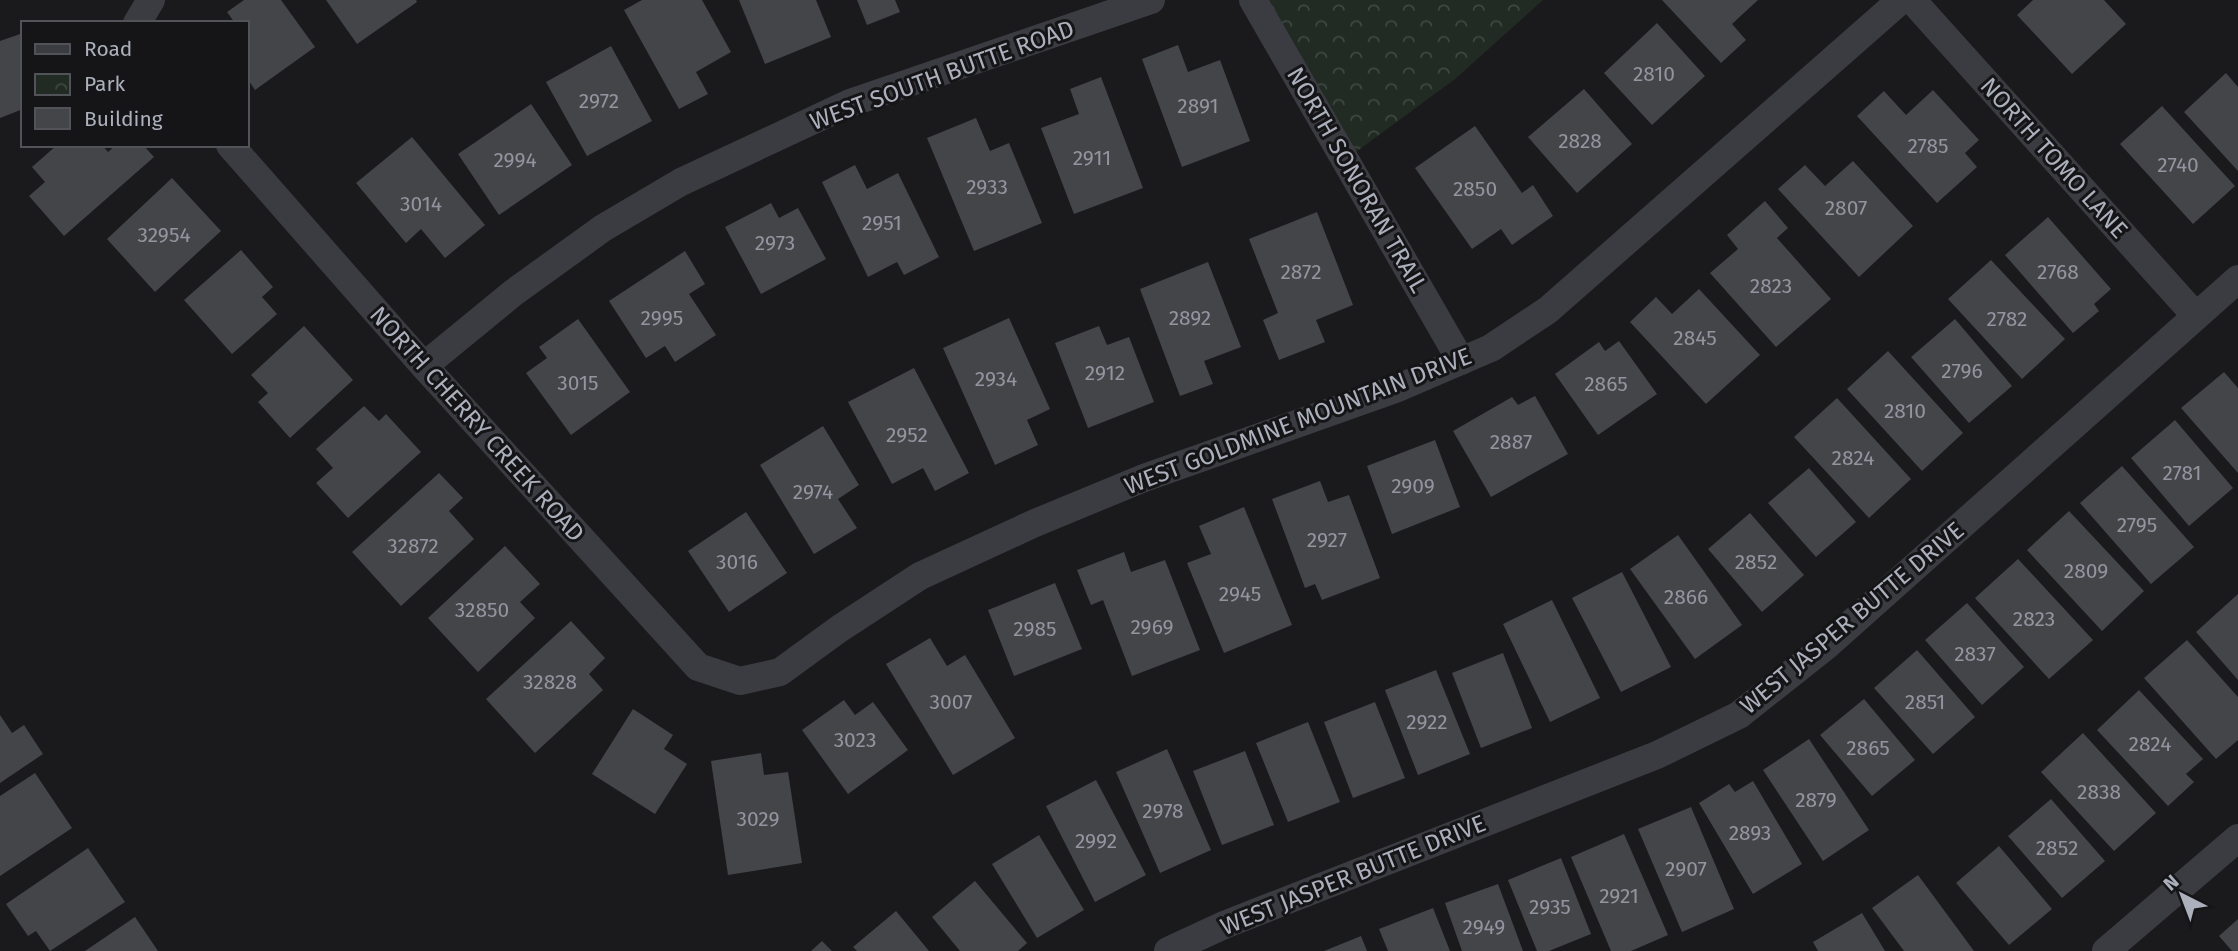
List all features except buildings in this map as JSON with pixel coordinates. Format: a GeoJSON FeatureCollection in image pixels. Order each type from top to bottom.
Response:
{"type":"FeatureCollection","features":[{"type":"Feature","properties":{"kind":"street","name":"WEST SOUTH BUTTE ROAD"},"geometry":{"type":"LineString","coordinates":[[424,366],[524,284],[603,228],[681,182],[850,103],[1151,0]]}},
{"type":"Feature","properties":{"kind":"street","name":"NORTH SONORAN TRAIL"},"geometry":{"type":"LineString","coordinates":[[1253,0],[1461,361]]}},
{"type":"Feature","properties":{"kind":"street","name":"WEST GOLDMINE MOUNTAIN DRIVE"},"geometry":{"type":"LineString","coordinates":[[740,681],[780,672],[920,576],[1035,523],[1144,478],[1398,388],[1491,348],[1548,310],[1901,0]]}},
{"type":"Feature","properties":{"kind":"street","name":"NORTH TOMO LANE"},"geometry":{"type":"LineString","coordinates":[[1912,0],[2196,316]]}},
{"type":"Feature","properties":{"kind":"street","name":"NORTH CHERRY CREEK ROAD"},"geometry":{"type":"LineString","coordinates":[[232,147],[424,366],[698,667],[740,681]]}},
{"type":"Feature","properties":{"kind":"street","name":"WEST JASPER BUTTE DRIVE"},"geometry":{"type":"LineString","coordinates":[[1168,951],[1224,925],[1657,755],[1739,715],[1826,646],[2238,279]]}},
{"type":"Feature","properties":{"kind":"street"},"geometry":{"type":"LineString","coordinates":[[2106,951],[2238,838]]}},
{"type":"Feature","properties":{"kind":"green space"},"geometry":{"type":"Polygon","coordinates":[[[1253,0],[1543,0],[1455,79],[1345,160],[1253,0]]]}}]}
